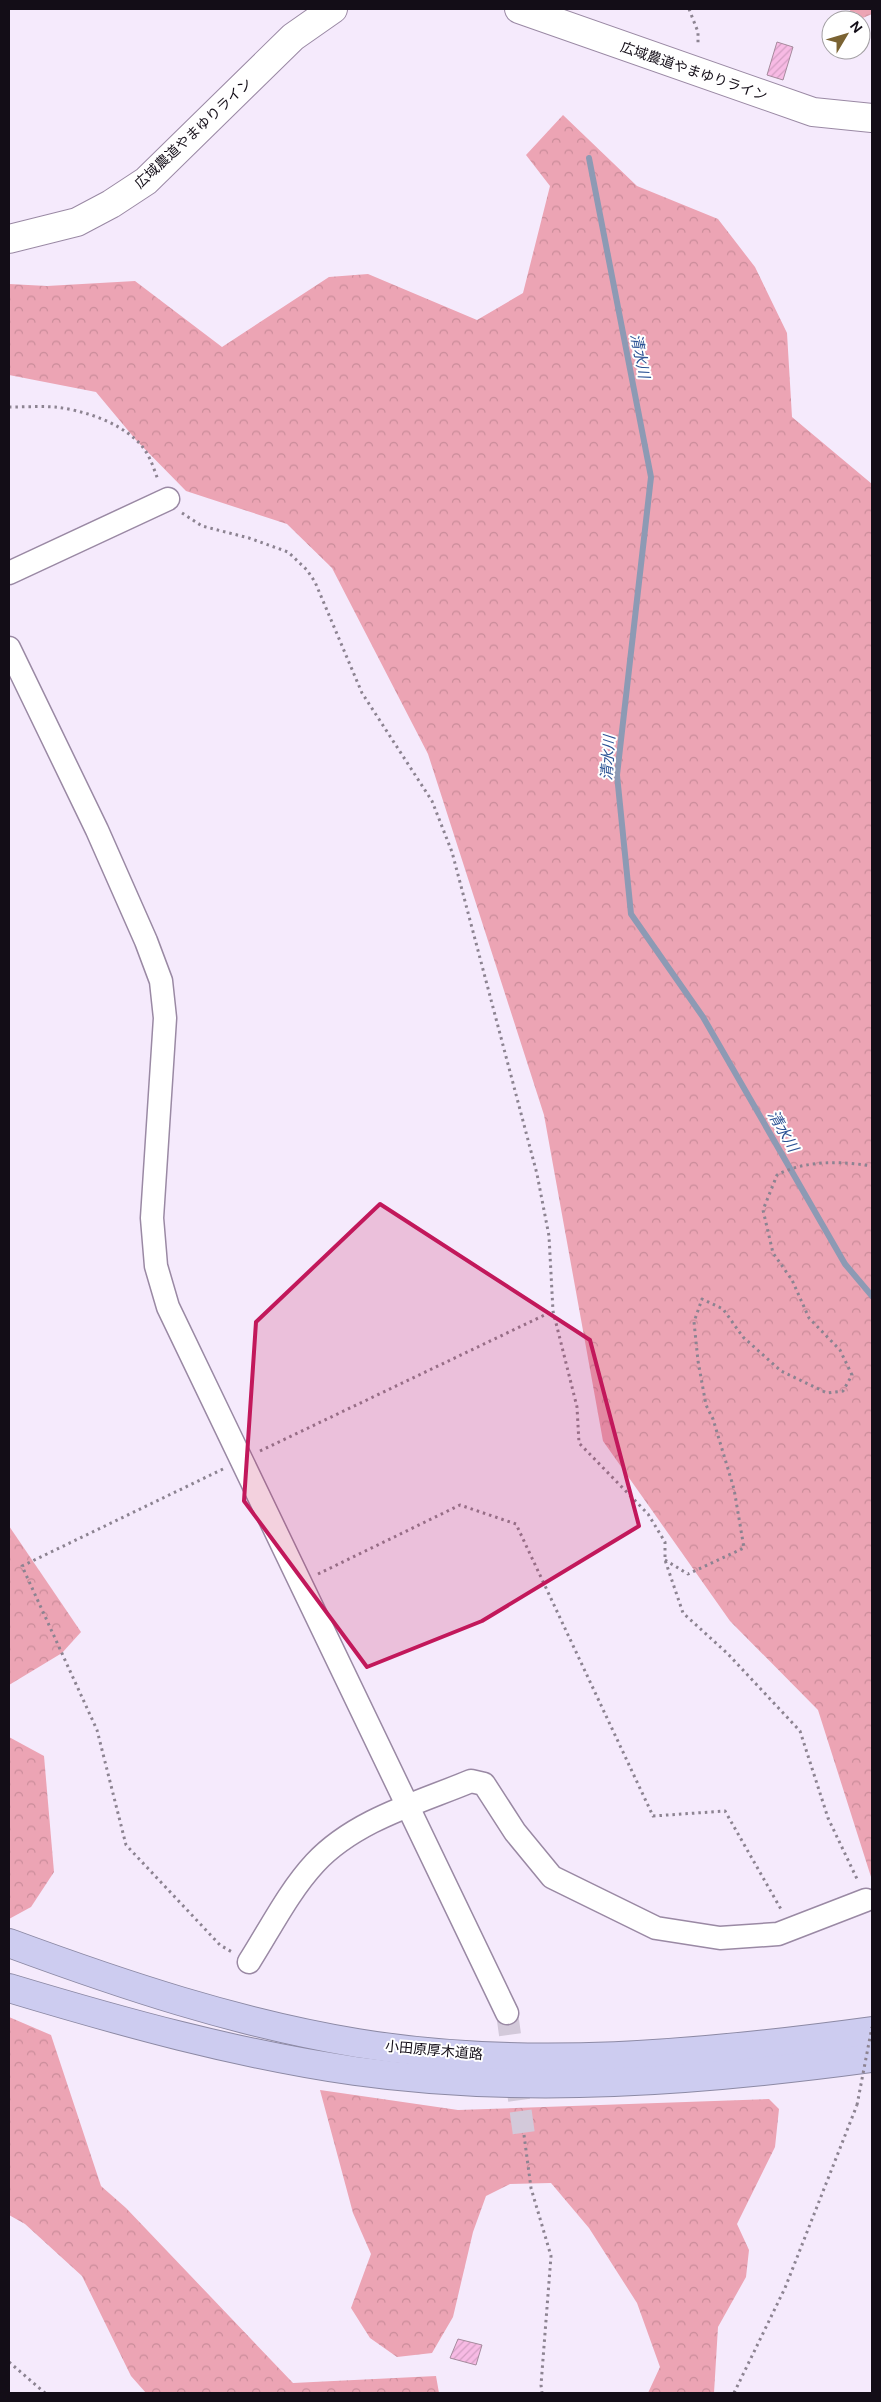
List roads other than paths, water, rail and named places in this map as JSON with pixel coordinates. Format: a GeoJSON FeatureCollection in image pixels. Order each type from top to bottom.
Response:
{"type":"FeatureCollection","features":[{"type":"Feature","properties":{"kind":"highway","name":"小田原厚木道路"},"geometry":{"type":"LineString","coordinates":[[9,1942],[105,1978],[194,2006],[275,2027],[359,2043],[458,2054],[585,2057],[703,2050],[872,2029]]}},
{"type":"Feature","properties":{"kind":"highway","name":"小田原厚木道路"},"geometry":{"type":"LineString","coordinates":[[9,1988],[106,2017],[271,2057],[356,2071],[465,2081],[587,2083],[706,2076],[872,2058]]}},
{"type":"Feature","properties":{"kind":"street","name":"広域農道やまゆりライン"},"geometry":{"type":"LineString","coordinates":[[9,239],[77,222],[111,204],[146,181],[292,37],[333,9]]}},
{"type":"Feature","properties":{"kind":"street","name":"広域農道やまゆりライン"},"geometry":{"type":"LineString","coordinates":[[518,9],[813,112],[872,118]]}},
{"type":"Feature","properties":{"kind":"street"},"geometry":{"type":"LineString","coordinates":[[9,573],[168,499]]}},
{"type":"Feature","properties":{"kind":"street"},"geometry":{"type":"LineString","coordinates":[[9,648],[97,830],[146,941],[161,981],[165,1018],[152,1218],[156,1266],[168,1307],[507,2013]]}},
{"type":"Feature","properties":{"kind":"street"},"geometry":{"type":"LineString","coordinates":[[249,1962],[291,1895],[316,1862],[350,1833],[471,1782],[484,1784],[515,1832],[552,1877],[656,1928],[720,1938],[778,1934],[866,1900]]}},
{"type":"Feature","properties":{"kind":"waterway","name":"清水川"},"geometry":{"type":"LineString","coordinates":[[589,158],[651,477],[617,775],[631,914],[703,1017],[845,1264],[872,1296]]}},
{"type":"Feature","properties":{"kind":"tunnel"},"geometry":{"type":"LineString","coordinates":[[507,2013],[524,2135]]}}]}
